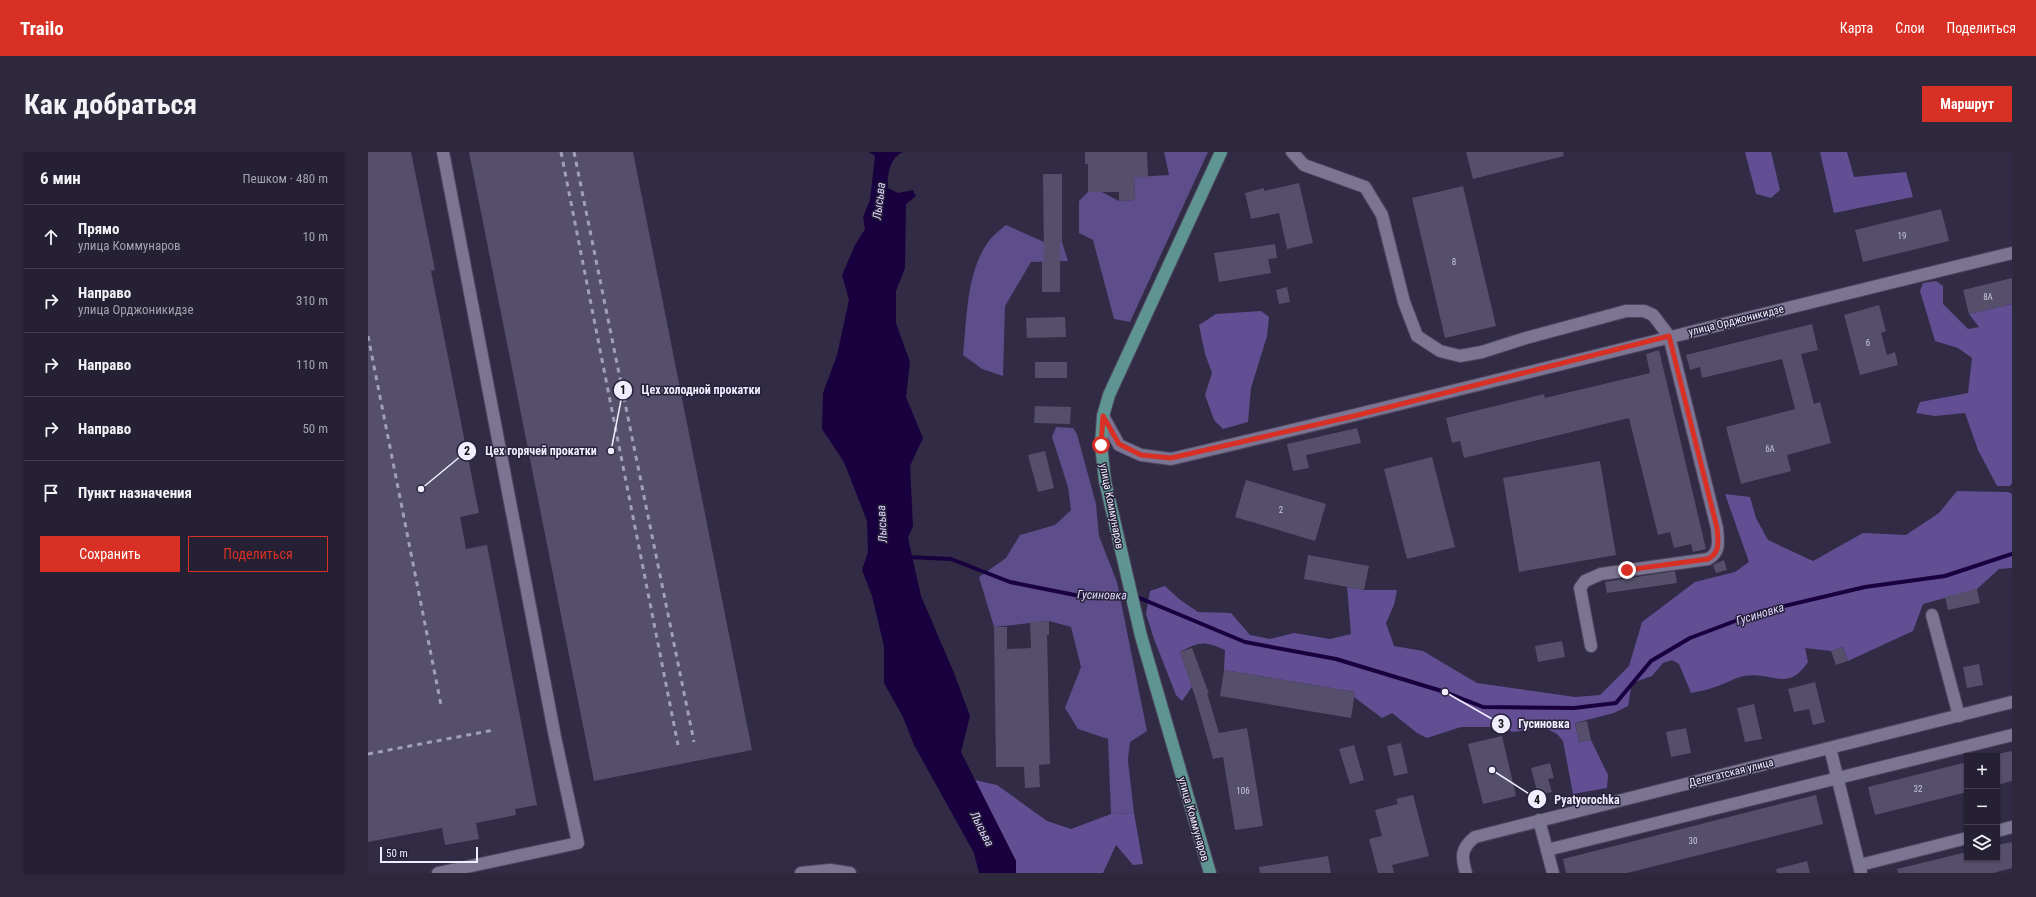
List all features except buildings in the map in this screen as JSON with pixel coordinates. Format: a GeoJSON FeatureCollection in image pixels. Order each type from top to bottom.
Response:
{"type":"FeatureCollection","features":[{"type":"Feature","properties":{"kind":"main road","name":"улица Коммунаров"},"geometry":{"type":"LineString","coordinates":[[1210,873],[1141,636],[1105,481],[1101,445],[1103,416],[1109,395],[1221,152]]}},
{"type":"Feature","properties":{"kind":"street"},"geometry":{"type":"LineString","coordinates":[[438,873],[578,843],[555,737],[443,152]]}},
{"type":"Feature","properties":{"kind":"street"},"geometry":{"type":"LineString","coordinates":[[1292,152],[1304,165],[1365,187],[1382,215],[1404,302],[1417,336],[1440,351],[1460,356],[1482,352],[1626,310],[1644,311],[1653,315],[1669,336],[1717,528],[1719,546],[1714,555],[1708,559],[1601,574],[1585,580],[1580,588],[1591,646]]}},
{"type":"Feature","properties":{"kind":"street","name":"улица Орджоникидзе"},"geometry":{"type":"LineString","coordinates":[[1103,416],[1119,444],[1141,455],[1171,458],[1354,416],[1669,336],[2012,253]]}},
{"type":"Feature","properties":{"kind":"street"},"geometry":{"type":"LineString","coordinates":[[1932,615],[1959,716]]}},
{"type":"Feature","properties":{"kind":"street","name":"Делегатская улица"},"geometry":{"type":"LineString","coordinates":[[1466,873],[1462,859],[1466,844],[1475,837],[2012,702]]}},
{"type":"Feature","properties":{"kind":"street"},"geometry":{"type":"LineString","coordinates":[[1547,850],[2012,735]]}},
{"type":"Feature","properties":{"kind":"street"},"geometry":{"type":"LineString","coordinates":[[1830,748],[1861,869],[1964,839]]}},
{"type":"Feature","properties":{"kind":"street"},"geometry":{"type":"LineString","coordinates":[[1539,820],[1552,873]]}},
{"type":"Feature","properties":{"kind":"street"},"geometry":{"type":"LineString","coordinates":[[2000,830],[2012,827]]}},
{"type":"Feature","properties":{"kind":"street"},"geometry":{"type":"LineString","coordinates":[[801,873],[830,870],[850,873]]}},
{"type":"Feature","properties":{"kind":"shaded area"},"geometry":{"type":"Polygon","coordinates":[[[1164,152],[1208,152],[1130,322],[1114,319],[1093,240],[1079,233],[1079,201],[1088,192],[1102,192],[1119,201],[1135,200],[1134,177],[1169,175],[1164,152]]]}},
{"type":"Feature","properties":{"kind":"shaded area"},"geometry":{"type":"Polygon","coordinates":[[[1745,152],[1771,152],[1780,190],[1771,198],[1756,194],[1745,152]]]}},
{"type":"Feature","properties":{"kind":"shaded area"},"geometry":{"type":"Polygon","coordinates":[[[1820,152],[1847,152],[1854,177],[1906,172],[1913,197],[1834,213],[1820,152]]]}},
{"type":"Feature","properties":{"kind":"shaded area"},"geometry":{"type":"Polygon","coordinates":[[[1006,225],[1044,242],[1062,242],[1068,261],[1031,262],[1005,306],[1003,376],[982,369],[963,355],[971,282],[975,268],[988,242],[1006,225]]]}},
{"type":"Feature","properties":{"kind":"shaded area"},"geometry":{"type":"Polygon","coordinates":[[[1936,281],[1943,286],[1943,304],[1968,329],[1979,327],[1969,314],[2012,304],[2012,483],[2010,486],[1997,486],[1978,450],[1965,413],[1935,416],[1916,413],[1920,402],[1968,393],[1972,358],[1958,348],[1935,341],[1920,291],[1923,283],[1936,281]]]}},
{"type":"Feature","properties":{"kind":"shaded area"},"geometry":{"type":"Polygon","coordinates":[[[1261,311],[1269,317],[1267,336],[1251,388],[1248,422],[1223,429],[1214,420],[1205,395],[1212,373],[1205,354],[1199,325],[1216,314],[1261,311]]]}},
{"type":"Feature","properties":{"kind":"shaded area"},"geometry":{"type":"Polygon","coordinates":[[[1056,427],[1073,428],[1077,434],[1096,504],[1099,536],[1117,582],[1147,731],[1130,742],[1128,760],[1134,813],[1111,814],[1108,739],[1078,729],[1065,708],[1081,667],[1071,627],[1049,621],[994,627],[979,577],[1006,558],[1020,535],[1055,525],[1071,510],[1068,487],[1052,437],[1056,427]]]}},
{"type":"Feature","properties":{"kind":"shaded area"},"geometry":{"type":"Polygon","coordinates":[[[1957,491],[2008,492],[2012,494],[2012,568],[1999,569],[1977,589],[1923,604],[1913,631],[1848,661],[1843,647],[1831,651],[1805,648],[1808,662],[1794,677],[1779,679],[1754,675],[1744,676],[1712,688],[1691,693],[1679,664],[1672,660],[1663,663],[1652,676],[1632,683],[1628,706],[1614,713],[1575,723],[1579,742],[1591,740],[1608,775],[1607,788],[1573,794],[1563,741],[1557,734],[1543,727],[1514,732],[1495,727],[1461,727],[1427,738],[1417,733],[1392,713],[1382,718],[1354,697],[1355,692],[1224,670],[1225,650],[1212,645],[1198,644],[1180,652],[1192,687],[1182,701],[1176,695],[1146,614],[1150,591],[1165,586],[1179,599],[1198,612],[1231,613],[1250,635],[1270,639],[1294,633],[1330,639],[1351,634],[1347,587],[1364,590],[1397,590],[1394,605],[1386,623],[1394,646],[1423,651],[1477,683],[1575,697],[1600,695],[1629,666],[1642,622],[1695,582],[1735,572],[1749,562],[1725,494],[1750,497],[1756,518],[1768,540],[1813,561],[1863,533],[1906,535],[1939,513],[1957,491]]]}},
{"type":"Feature","properties":{"kind":"shaded area"},"geometry":{"type":"Polygon","coordinates":[[[975,780],[997,785],[1047,821],[1071,829],[1111,814],[1134,813],[1143,864],[1133,865],[1116,845],[1103,873],[1016,873],[1016,861],[975,780]]]}},
{"type":"Feature","properties":{"kind":"water","name":"Лысьва"},"geometry":{"type":"Polygon","coordinates":[[[869,152],[904,152],[895,157],[890,167],[888,188],[898,193],[913,190],[916,196],[906,204],[905,268],[896,291],[896,323],[910,362],[906,397],[923,438],[910,466],[913,526],[908,538],[921,596],[954,673],[970,716],[961,752],[1016,861],[1016,873],[979,873],[974,853],[914,745],[903,717],[884,683],[884,646],[872,596],[862,570],[868,552],[867,521],[844,462],[822,429],[823,393],[837,355],[849,300],[842,275],[855,245],[865,229],[863,217],[870,200],[875,156],[869,152]]]}},
{"type":"Feature","properties":{"kind":"waterway","name":"Гусиновка"},"geometry":{"type":"LineString","coordinates":[[908,557],[951,559],[1010,582],[1080,596],[1130,594],[1245,642],[1336,659],[1445,692],[1483,707],[1574,708],[1616,703],[1651,661],[1690,638],[1759,612],[1865,587],[1945,576],[2012,554]]}},
{"type":"Feature","properties":{"kind":"railway"},"geometry":{"type":"LineString","coordinates":[[561,152],[678,745]]}},
{"type":"Feature","properties":{"kind":"railway"},"geometry":{"type":"LineString","coordinates":[[574,152],[694,742]]}},
{"type":"Feature","properties":{"kind":"railway"},"geometry":{"type":"LineString","coordinates":[[368,336],[441,705]]}},
{"type":"Feature","properties":{"kind":"railway"},"geometry":{"type":"LineString","coordinates":[[368,754],[494,730]]}},
{"type":"Feature","properties":{"kind":"place","name":"Цех холодной прокатки"},"geometry":{"type":"Point","coordinates":[611,451]}},
{"type":"Feature","properties":{"kind":"place","name":"Цех горячей прокатки"},"geometry":{"type":"Point","coordinates":[421,489]}},
{"type":"Feature","properties":{"kind":"place","name":"Гусиновка"},"geometry":{"type":"Point","coordinates":[1445,692]}},
{"type":"Feature","properties":{"kind":"place","name":"Pyatyorochka"},"geometry":{"type":"Point","coordinates":[1492,770]}},
{"type":"Feature","properties":{"kind":"route"},"geometry":{"type":"LineString","coordinates":[[1101,445],[1103,416],[1119,444],[1141,455],[1171,458],[1354,416],[1669,336],[1717,528],[1719,546],[1714,555],[1708,559],[1627,570]]}}]}
